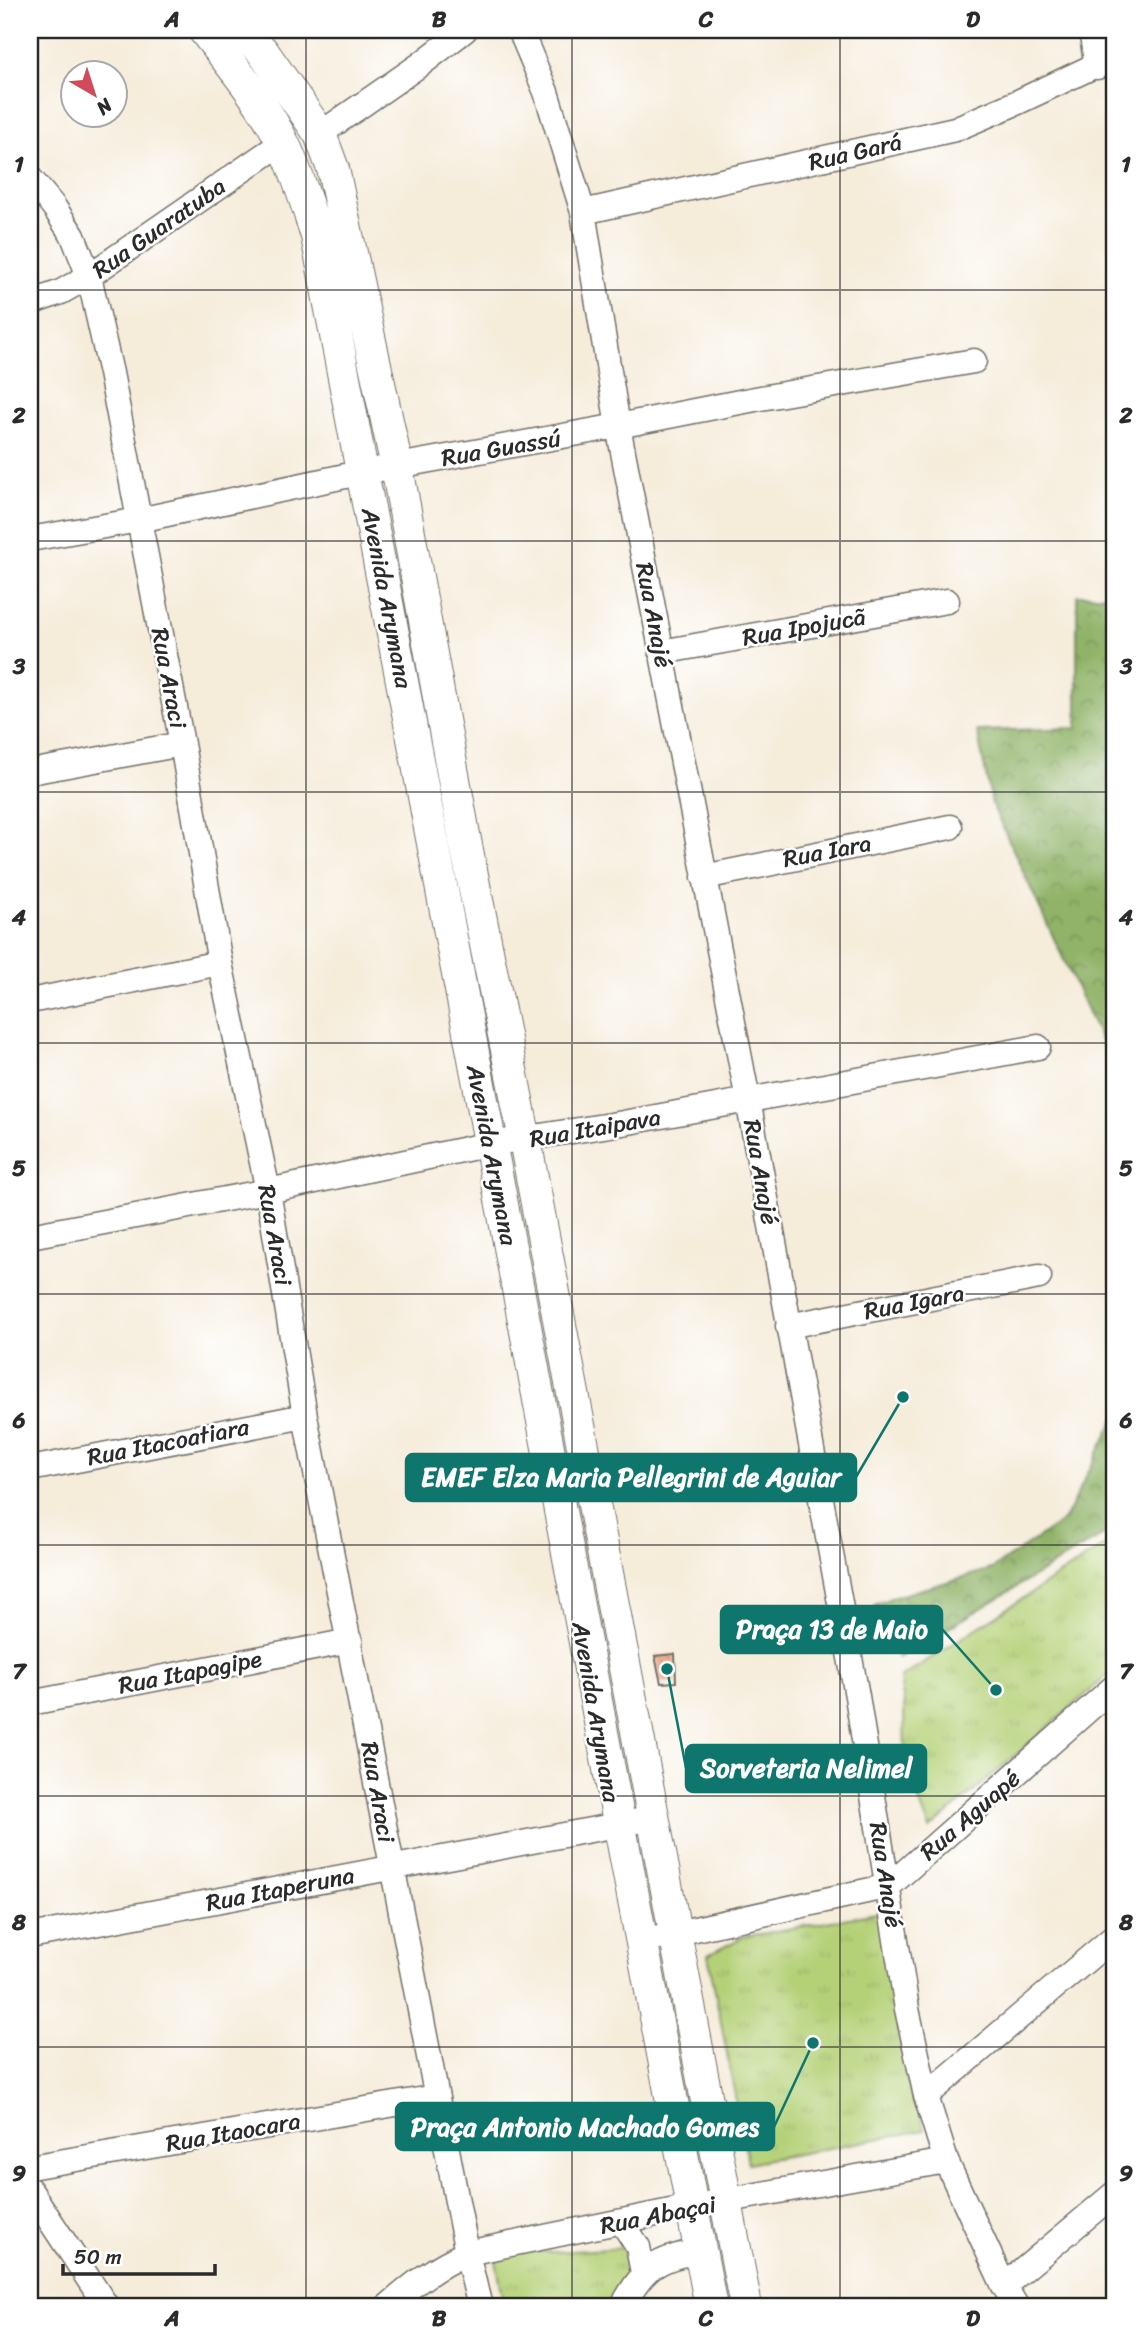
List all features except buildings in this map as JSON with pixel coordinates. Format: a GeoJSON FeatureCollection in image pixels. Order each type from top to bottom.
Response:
{"type":"FeatureCollection","features":[{"type":"Feature","properties":{"kind":"main road","name":"Avenida Arymana"},"geometry":{"type":"LineString","coordinates":[[204,30],[244,82],[283,142],[301,183],[317,236],[491,1144],[616,1824],[711,2307]]}},
{"type":"Feature","properties":{"kind":"main road","name":"Avenida Arymana"},"geometry":{"type":"LineString","coordinates":[[243,30],[263,52],[320,134],[333,169],[397,467],[465,840],[525,1140],[746,2307]]}},
{"type":"Feature","properties":{"kind":"street"},"geometry":{"type":"LineString","coordinates":[[320,134],[465,30]]}},
{"type":"Feature","properties":{"kind":"street","name":"Rua Anajé"},"geometry":{"type":"LineString","coordinates":[[520,30],[546,92],[583,212],[618,426],[704,877],[722,957],[854,1682],[907,2009],[926,2096],[946,2161],[1011,2297]]}},
{"type":"Feature","properties":{"kind":"street"},"geometry":{"type":"LineString","coordinates":[[1091,30],[1106,62]]}},
{"type":"Feature","properties":{"kind":"street","name":"Rua Gará"},"geometry":{"type":"LineString","coordinates":[[583,212],[955,129],[1106,62]]}},
{"type":"Feature","properties":{"kind":"street","name":"Rua Guaratuba"},"geometry":{"type":"LineString","coordinates":[[30,303],[61,292],[89,276],[283,142]]}},
{"type":"Feature","properties":{"kind":"street","name":"Rua Araci"},"geometry":{"type":"LineString","coordinates":[[30,178],[73,236],[89,276],[182,744],[220,963],[268,1191],[306,1416],[436,2097],[480,2307]]}},
{"type":"Feature","properties":{"kind":"street","name":"Rua Guassú"},"geometry":{"type":"LineString","coordinates":[[30,539],[139,520],[364,472],[974,361]]}},
{"type":"Feature","properties":{"kind":"street","name":"Rua Ipojucã"},"geometry":{"type":"LineString","coordinates":[[661,652],[947,601]]}},
{"type":"Feature","properties":{"kind":"street"},"geometry":{"type":"LineString","coordinates":[[30,772],[182,744]]}},
{"type":"Feature","properties":{"kind":"street","name":"Rua Iara"},"geometry":{"type":"LineString","coordinates":[[704,877],[950,827]]}},
{"type":"Feature","properties":{"kind":"street"},"geometry":{"type":"LineString","coordinates":[[30,1001],[220,963]]}},
{"type":"Feature","properties":{"kind":"street","name":"Rua Itaipava"},"geometry":{"type":"LineString","coordinates":[[30,1236],[268,1191],[491,1144],[1038,1047]]}},
{"type":"Feature","properties":{"kind":"street","name":"Rua Igara"},"geometry":{"type":"LineString","coordinates":[[788,1326],[1040,1278]]}},
{"type":"Feature","properties":{"kind":"street","name":"Rua Itacoatiara"},"geometry":{"type":"LineString","coordinates":[[30,1469],[306,1416]]}},
{"type":"Feature","properties":{"kind":"street","name":"Rua Itapagipe"},"geometry":{"type":"LineString","coordinates":[[30,1703],[350,1642]]}},
{"type":"Feature","properties":{"kind":"street","name":"Rua Aguapé"},"geometry":{"type":"LineString","coordinates":[[641,1941],[889,1886],[1115,1686]]}},
{"type":"Feature","properties":{"kind":"street","name":"Rua Itaperuna"},"geometry":{"type":"LineString","coordinates":[[30,1936],[654,1818]]}},
{"type":"Feature","properties":{"kind":"street"},"geometry":{"type":"LineString","coordinates":[[926,2096],[1115,1936]]}},
{"type":"Feature","properties":{"kind":"street","name":"Rua Itaocara"},"geometry":{"type":"LineString","coordinates":[[30,2167],[436,2097]]}},
{"type":"Feature","properties":{"kind":"street","name":"Rua Abaçai"},"geometry":{"type":"LineString","coordinates":[[387,2307],[444,2262],[467,2253],[690,2207],[946,2161]]}},
{"type":"Feature","properties":{"kind":"street"},"geometry":{"type":"LineString","coordinates":[[30,2190],[107,2307]]}},
{"type":"Feature","properties":{"kind":"street"},"geometry":{"type":"LineString","coordinates":[[1011,2297],[1115,2193]]}},
{"type":"Feature","properties":{"kind":"street"},"geometry":{"type":"LineString","coordinates":[[622,2222],[638,2247],[643,2273]]}},
{"type":"Feature","properties":{"kind":"street"},"geometry":{"type":"LineString","coordinates":[[622,2307],[643,2273],[672,2256],[700,2251]]}},
{"type":"Feature","properties":{"kind":"green space"},"geometry":{"type":"Polygon","coordinates":[[[1077,595],[1115,595],[1115,1071],[992,804],[977,731],[1077,728],[1077,595]]]}},
{"type":"Feature","properties":{"kind":"green space"},"geometry":{"type":"Polygon","coordinates":[[[1115,1419],[1115,1528],[898,1658],[874,1605],[992,1569],[1064,1520],[1115,1419]]]}},
{"type":"Feature","properties":{"kind":"green space"},"geometry":{"type":"Polygon","coordinates":[[[1115,1539],[1115,1669],[930,1829],[905,1764],[904,1703],[900,1678],[1115,1539]]]}},
{"type":"Feature","properties":{"kind":"green space"},"geometry":{"type":"Polygon","coordinates":[[[882,1912],[892,1997],[910,2089],[925,2130],[748,2163],[708,1955],[743,1937],[882,1912]]]}},
{"type":"Feature","properties":{"kind":"green space"},"geometry":{"type":"Polygon","coordinates":[[[627,2248],[632,2274],[606,2307],[505,2307],[494,2250],[554,2252],[627,2248]]]}},
{"type":"Feature","properties":{"kind":"place","name":"EMEF Elza Maria Pellegrini de Aguiar"},"geometry":{"type":"Point","coordinates":[903,1397]}},
{"type":"Feature","properties":{"kind":"place","name":"Sorveteria Nelimel"},"geometry":{"type":"Point","coordinates":[667,1669]}},
{"type":"Feature","properties":{"kind":"place","name":"Praça 13 de Maio"},"geometry":{"type":"Point","coordinates":[996,1690]}},
{"type":"Feature","properties":{"kind":"place","name":"Praça Antonio Machado Gomes"},"geometry":{"type":"Point","coordinates":[813,2043]}}]}
